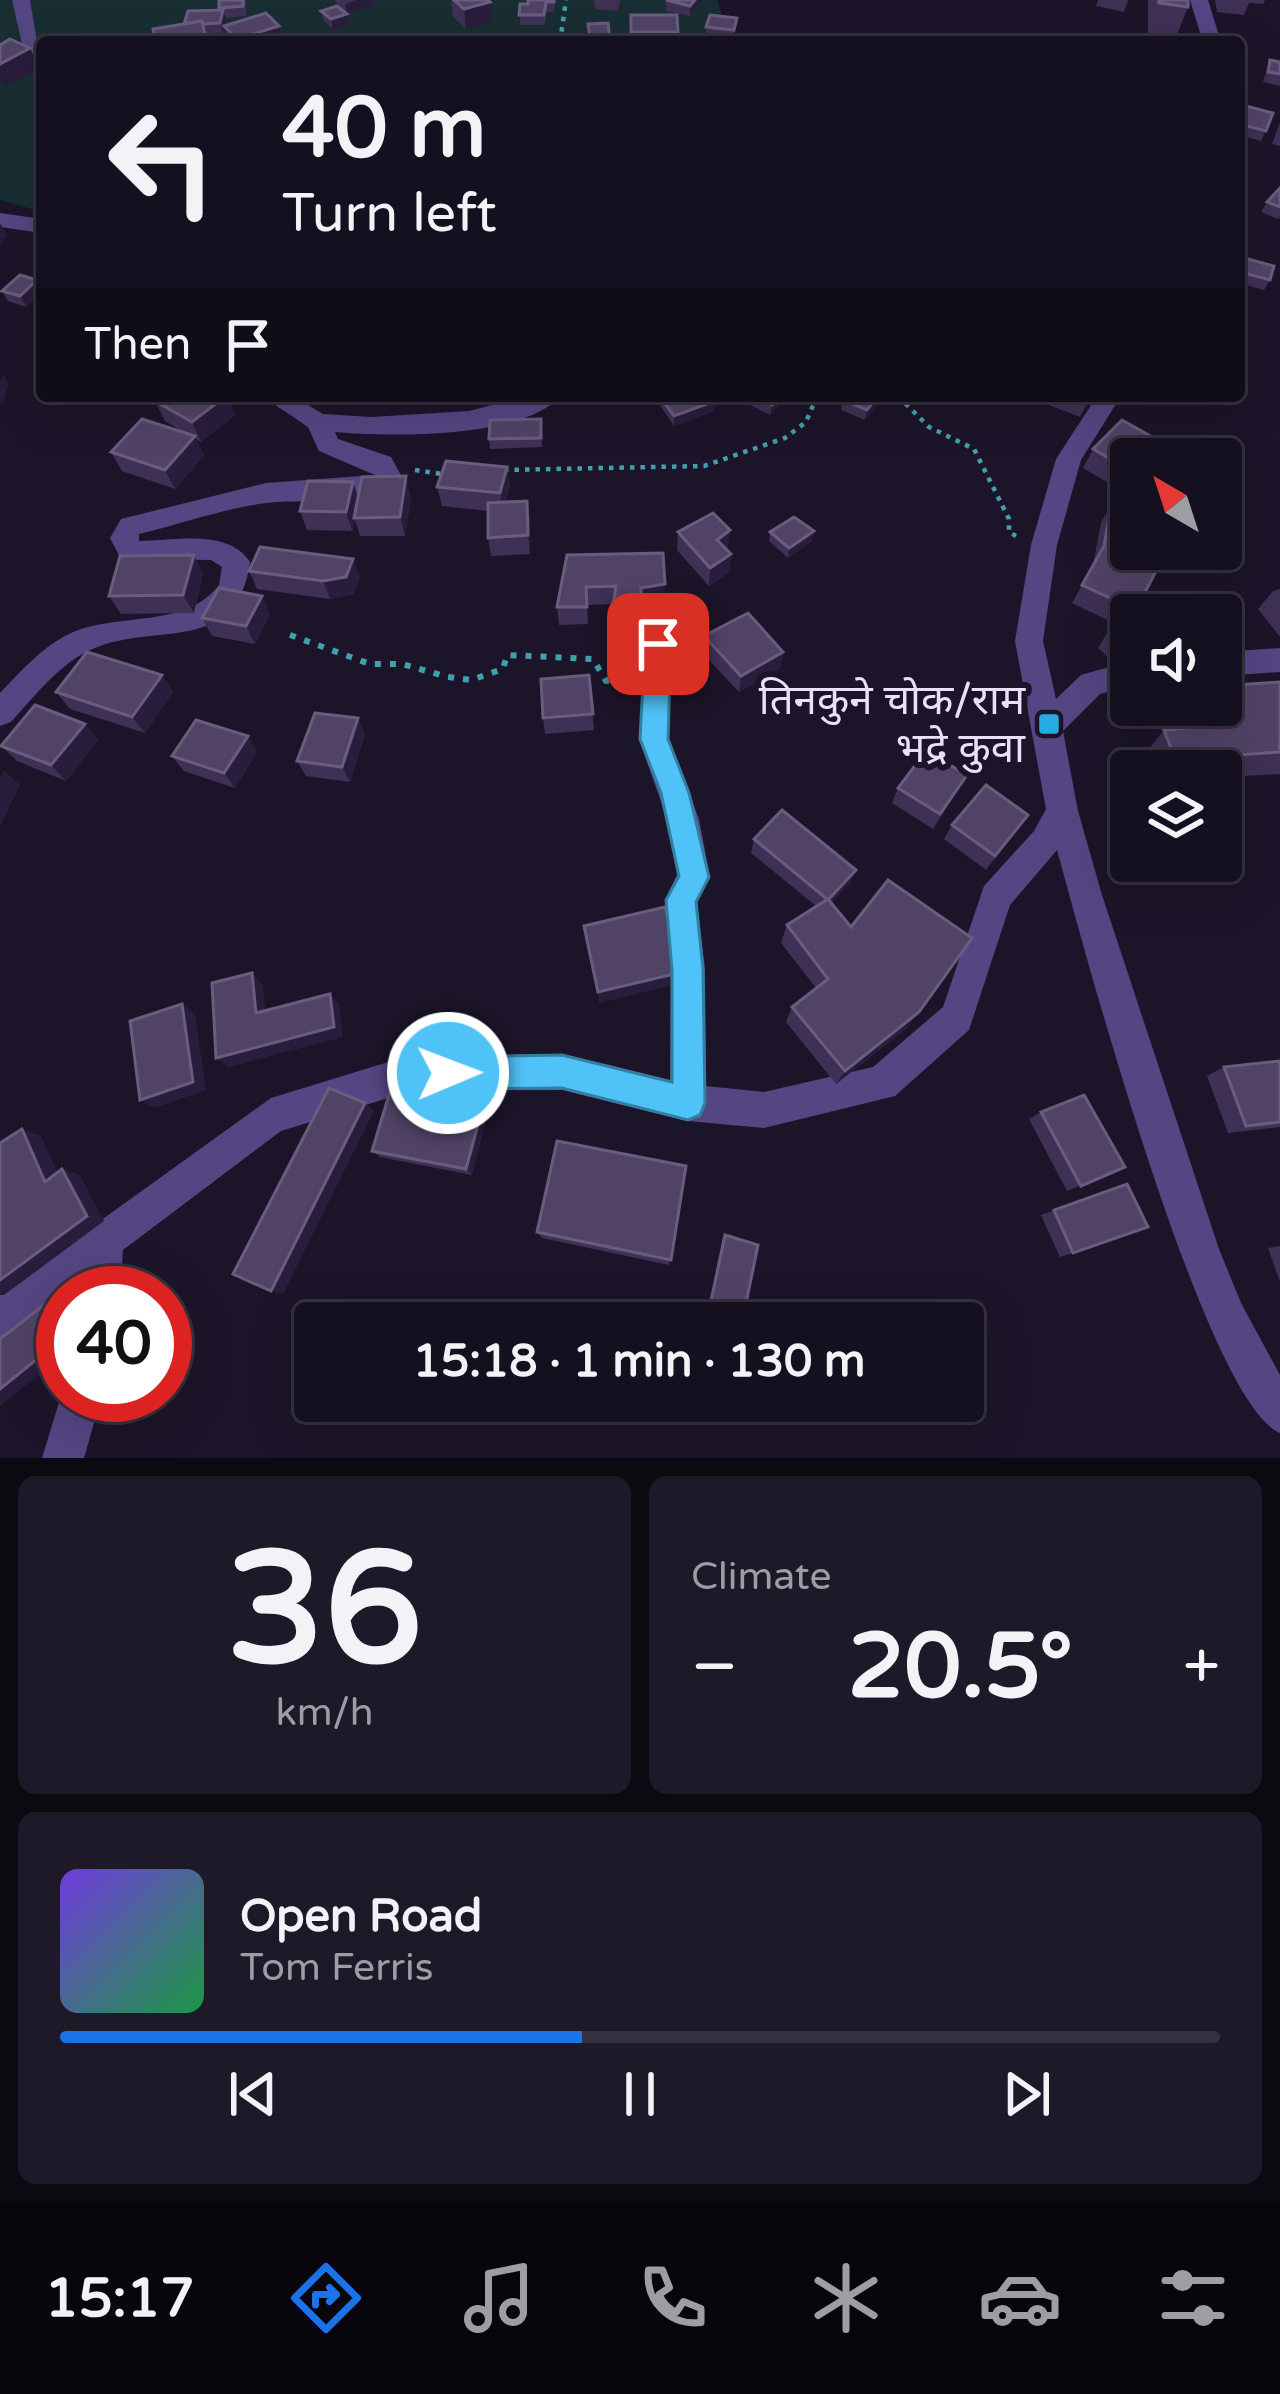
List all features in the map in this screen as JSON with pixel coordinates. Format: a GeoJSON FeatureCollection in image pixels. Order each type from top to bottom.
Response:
{"type":"FeatureCollection","features":[{"type":"Feature","properties":{"kind":"street"},"geometry":{"type":"LineString","coordinates":[[21,0],[36,61]]}},
{"type":"Feature","properties":{"kind":"street"},"geometry":{"type":"LineString","coordinates":[[1199,0],[1210,36]]}},
{"type":"Feature","properties":{"kind":"street"},"geometry":{"type":"LineString","coordinates":[[0,220],[36,225]]}},
{"type":"Feature","properties":{"kind":"street"},"geometry":{"type":"LineString","coordinates":[[284,402],[318,422],[378,429],[438,424],[524,402]]}},
{"type":"Feature","properties":{"kind":"street"},"geometry":{"type":"LineString","coordinates":[[1105,402],[1069,459],[1044,545],[1029,641],[1062,811],[1124,1020],[1192,1227],[1245,1364],[1280,1412]]}},
{"type":"Feature","properties":{"kind":"street"},"geometry":{"type":"LineString","coordinates":[[0,712],[50,658],[86,639],[178,624],[209,610],[231,591],[236,562],[215,550],[131,552],[124,538],[130,526],[266,493],[368,488],[390,479],[382,464],[328,445],[318,422]]}},
{"type":"Feature","properties":{"kind":"street"},"geometry":{"type":"LineString","coordinates":[[659,657],[654,739],[679,806],[694,877],[681,900],[688,969],[688,1103]]}},
{"type":"Feature","properties":{"kind":"street"},"geometry":{"type":"LineString","coordinates":[[1242,663],[1280,661]]}},
{"type":"Feature","properties":{"kind":"street"},"geometry":{"type":"LineString","coordinates":[[1047,727],[1090,684],[1110,679]]}},
{"type":"Feature","properties":{"kind":"street"},"geometry":{"type":"LineString","coordinates":[[0,1318],[271,1115],[411,1073],[562,1072],[688,1103],[764,1110],[882,1084],[957,1018],[996,897],[1045,842],[1062,811]]}},
{"type":"Feature","properties":{"kind":"street"},"geometry":{"type":"LineString","coordinates":[[102,1266],[104,1239]]}},
{"type":"Feature","properties":{"kind":"street"},"geometry":{"type":"LineString","coordinates":[[63,1458],[73,1422]]}},
{"type":"Feature","properties":{"kind":"path"},"geometry":{"type":"LineString","coordinates":[[561,36],[566,0]]}},
{"type":"Feature","properties":{"kind":"path"},"geometry":{"type":"LineString","coordinates":[[492,472],[704,466],[784,439],[806,422],[814,402]]}},
{"type":"Feature","properties":{"kind":"path"},"geometry":{"type":"LineString","coordinates":[[904,402],[928,427],[974,449],[1009,520],[1009,532],[1044,545]]}},
{"type":"Feature","properties":{"kind":"path"},"geometry":{"type":"LineString","coordinates":[[382,464],[459,474]]}},
{"type":"Feature","properties":{"kind":"path"},"geometry":{"type":"LineString","coordinates":[[290,634],[370,664],[402,664],[471,680],[502,669],[507,655],[593,659],[606,681],[659,657]]}},
{"type":"Feature","properties":{"kind":"green space"},"geometry":{"type":"Polygon","coordinates":[[[0,0],[717,0],[728,36],[36,36],[36,210],[0,200],[0,0]]]}},
{"type":"Feature","properties":{"kind":"building"},"geometry":{"type":"Polygon","coordinates":[[[219,0],[243,0],[243,6],[219,8],[219,0]]]}},
{"type":"Feature","properties":{"kind":"building"},"geometry":{"type":"Polygon","coordinates":[[[454,0],[488,0],[490,2],[464,9],[454,0]]]}},
{"type":"Feature","properties":{"kind":"building"},"geometry":{"type":"Polygon","coordinates":[[[528,0],[554,2],[546,2],[544,15],[519,15],[520,4],[528,0]]]}},
{"type":"Feature","properties":{"kind":"building"},"geometry":{"type":"Polygon","coordinates":[[[1188,0],[1188,7],[1159,3],[1188,0]]]}},
{"type":"Feature","properties":{"kind":"building"},"geometry":{"type":"Polygon","coordinates":[[[337,6],[347,14],[331,19],[321,11],[337,6]]]}},
{"type":"Feature","properties":{"kind":"building"},"geometry":{"type":"Polygon","coordinates":[[[223,10],[220,23],[184,24],[188,11],[223,10]]]}},
{"type":"Feature","properties":{"kind":"building"},"geometry":{"type":"Polygon","coordinates":[[[266,13],[279,26],[234,36],[224,26],[266,13]]]}},
{"type":"Feature","properties":{"kind":"building"},"geometry":{"type":"Polygon","coordinates":[[[631,15],[677,15],[678,32],[631,32],[631,15]]]}},
{"type":"Feature","properties":{"kind":"building"},"geometry":{"type":"Polygon","coordinates":[[[710,15],[737,18],[734,30],[706,27],[710,15]]]}},
{"type":"Feature","properties":{"kind":"building"},"geometry":{"type":"Polygon","coordinates":[[[202,21],[205,35],[154,36],[153,29],[202,21]]]}},
{"type":"Feature","properties":{"kind":"building"},"geometry":{"type":"Polygon","coordinates":[[[608,23],[610,36],[590,36],[588,24],[608,23]]]}},
{"type":"Feature","properties":{"kind":"building"},"geometry":{"type":"Polygon","coordinates":[[[10,39],[30,48],[0,64],[0,45],[10,39]]]}},
{"type":"Feature","properties":{"kind":"building"},"geometry":{"type":"Polygon","coordinates":[[[1270,60],[1280,62],[1280,74],[1268,72],[1270,60]]]}},
{"type":"Feature","properties":{"kind":"building"},"geometry":{"type":"Polygon","coordinates":[[[1245,109],[1273,113],[1266,131],[1245,126],[1245,109]]]}},
{"type":"Feature","properties":{"kind":"building"},"geometry":{"type":"Polygon","coordinates":[[[1280,188],[1280,207],[1267,202],[1280,188]]]}},
{"type":"Feature","properties":{"kind":"building"},"geometry":{"type":"Polygon","coordinates":[[[1245,258],[1274,266],[1270,280],[1245,273],[1245,258]]]}},
{"type":"Feature","properties":{"kind":"building"},"geometry":{"type":"Polygon","coordinates":[[[20,275],[36,280],[20,296],[2,291],[20,275]]]}},
{"type":"Feature","properties":{"kind":"building"},"geometry":{"type":"Polygon","coordinates":[[[157,402],[218,402],[192,422],[157,402]]]}},
{"type":"Feature","properties":{"kind":"building"},"geometry":{"type":"Polygon","coordinates":[[[664,402],[712,402],[674,416],[664,402]]]}},
{"type":"Feature","properties":{"kind":"building"},"geometry":{"type":"Polygon","coordinates":[[[848,402],[873,402],[867,410],[848,402]]]}},
{"type":"Feature","properties":{"kind":"building"},"geometry":{"type":"Polygon","coordinates":[[[142,419],[195,436],[165,470],[111,452],[142,419]]]}},
{"type":"Feature","properties":{"kind":"building"},"geometry":{"type":"Polygon","coordinates":[[[541,419],[541,438],[489,439],[490,420],[541,419]]]}},
{"type":"Feature","properties":{"kind":"building"},"geometry":{"type":"Polygon","coordinates":[[[1122,420],[1154,438],[1110,438],[1110,459],[1093,449],[1122,420]]]}},
{"type":"Feature","properties":{"kind":"building"},"geometry":{"type":"Polygon","coordinates":[[[446,461],[507,467],[500,493],[437,487],[446,461]]]}},
{"type":"Feature","properties":{"kind":"building"},"geometry":{"type":"Polygon","coordinates":[[[406,476],[400,517],[354,518],[362,477],[406,476]]]}},
{"type":"Feature","properties":{"kind":"building"},"geometry":{"type":"Polygon","coordinates":[[[308,481],[353,482],[346,512],[300,511],[308,481]]]}},
{"type":"Feature","properties":{"kind":"building"},"geometry":{"type":"Polygon","coordinates":[[[527,501],[528,535],[488,538],[488,503],[527,501]]]}},
{"type":"Feature","properties":{"kind":"building"},"geometry":{"type":"Polygon","coordinates":[[[1110,511],[1110,570],[1156,570],[1144,594],[1110,594],[1110,598],[1082,585],[1104,546],[1110,511]]]}},
{"type":"Feature","properties":{"kind":"building"},"geometry":{"type":"Polygon","coordinates":[[[713,513],[730,530],[717,540],[731,554],[710,568],[678,532],[713,513]]]}},
{"type":"Feature","properties":{"kind":"building"},"geometry":{"type":"Polygon","coordinates":[[[794,517],[814,531],[789,548],[770,532],[794,517]]]}},
{"type":"Feature","properties":{"kind":"building"},"geometry":{"type":"Polygon","coordinates":[[[260,547],[353,559],[346,577],[323,581],[249,571],[260,547]]]}},
{"type":"Feature","properties":{"kind":"building"},"geometry":{"type":"Polygon","coordinates":[[[663,553],[665,584],[641,588],[641,609],[612,611],[616,586],[586,587],[587,607],[557,607],[567,555],[663,553]]]}},
{"type":"Feature","properties":{"kind":"building"},"geometry":{"type":"Polygon","coordinates":[[[194,555],[183,595],[109,596],[120,556],[194,555]]]}},
{"type":"Feature","properties":{"kind":"building"},"geometry":{"type":"Polygon","coordinates":[[[219,588],[262,596],[246,626],[202,618],[219,588]]]}},
{"type":"Feature","properties":{"kind":"building"},"geometry":{"type":"Polygon","coordinates":[[[748,613],[783,652],[741,676],[704,636],[748,613]]]}},
{"type":"Feature","properties":{"kind":"building"},"geometry":{"type":"Polygon","coordinates":[[[87,652],[162,675],[132,717],[56,692],[87,652]]]}},
{"type":"Feature","properties":{"kind":"building"},"geometry":{"type":"Polygon","coordinates":[[[589,675],[593,714],[543,718],[541,679],[589,675]]]}},
{"type":"Feature","properties":{"kind":"building"},"geometry":{"type":"Polygon","coordinates":[[[1280,682],[1280,752],[1172,750],[1164,730],[1242,726],[1242,685],[1280,682]]]}},
{"type":"Feature","properties":{"kind":"building"},"geometry":{"type":"Polygon","coordinates":[[[35,705],[85,724],[51,765],[1,746],[35,705]]]}},
{"type":"Feature","properties":{"kind":"building"},"geometry":{"type":"Polygon","coordinates":[[[315,713],[358,718],[342,767],[297,761],[315,713]]]}},
{"type":"Feature","properties":{"kind":"building"},"geometry":{"type":"Polygon","coordinates":[[[196,720],[248,736],[224,773],[172,756],[196,720]]]}},
{"type":"Feature","properties":{"kind":"building"},"geometry":{"type":"Polygon","coordinates":[[[926,751],[967,775],[940,814],[898,788],[926,751]]]}},
{"type":"Feature","properties":{"kind":"building"},"geometry":{"type":"Polygon","coordinates":[[[986,785],[1028,815],[995,856],[952,825],[986,785]]]}},
{"type":"Feature","properties":{"kind":"building"},"geometry":{"type":"Polygon","coordinates":[[[782,810],[856,870],[828,900],[754,839],[782,810]]]}},
{"type":"Feature","properties":{"kind":"building"},"geometry":{"type":"Polygon","coordinates":[[[888,880],[972,938],[919,1012],[845,1071],[792,1007],[828,979],[787,925],[828,899],[851,927],[888,880]]]}},
{"type":"Feature","properties":{"kind":"building"},"geometry":{"type":"Polygon","coordinates":[[[665,907],[683,972],[598,992],[584,926],[665,907]]]}},
{"type":"Feature","properties":{"kind":"building"},"geometry":{"type":"Polygon","coordinates":[[[252,973],[256,1013],[330,994],[334,1027],[216,1058],[212,983],[252,973]]]}},
{"type":"Feature","properties":{"kind":"building"},"geometry":{"type":"Polygon","coordinates":[[[182,1004],[193,1082],[140,1100],[130,1021],[182,1004]]]}},
{"type":"Feature","properties":{"kind":"building"},"geometry":{"type":"Polygon","coordinates":[[[1280,1061],[1280,1122],[1246,1126],[1224,1067],[1280,1061]]]}},
{"type":"Feature","properties":{"kind":"building"},"geometry":{"type":"Polygon","coordinates":[[[329,1088],[365,1103],[271,1291],[233,1274],[329,1088]]]}},
{"type":"Feature","properties":{"kind":"building"},"geometry":{"type":"Polygon","coordinates":[[[391,1088],[483,1106],[466,1169],[372,1151],[391,1088]]]}},
{"type":"Feature","properties":{"kind":"building"},"geometry":{"type":"Polygon","coordinates":[[[1084,1095],[1125,1167],[1081,1186],[1041,1112],[1084,1095]]]}},
{"type":"Feature","properties":{"kind":"building"},"geometry":{"type":"Polygon","coordinates":[[[22,1129],[45,1182],[62,1169],[87,1216],[0,1280],[0,1143],[22,1129]]]}},
{"type":"Feature","properties":{"kind":"building"},"geometry":{"type":"Polygon","coordinates":[[[557,1141],[686,1166],[671,1260],[537,1232],[557,1141]]]}},
{"type":"Feature","properties":{"kind":"building"},"geometry":{"type":"Polygon","coordinates":[[[1127,1184],[1148,1227],[1073,1253],[1054,1210],[1127,1184]]]}},
{"type":"Feature","properties":{"kind":"building"},"geometry":{"type":"Polygon","coordinates":[[[725,1235],[758,1245],[746,1302],[711,1302],[725,1235]]]}},
{"type":"Feature","properties":{"kind":"building"},"geometry":{"type":"Polygon","coordinates":[[[36,1311],[36,1360],[0,1389],[0,1339],[36,1311]]]}},
{"type":"Feature","properties":{"kind":"place","name":"तिनकुने चोक/राम भद्रे कुवा"},"geometry":{"type":"Point","coordinates":[1049,724]}},
{"type":"Feature","properties":{"kind":"route"},"geometry":{"type":"LineString","coordinates":[[448,1073],[562,1072],[688,1103],[688,969],[681,900],[694,877],[675,793],[654,739],[658,644]]}}]}
